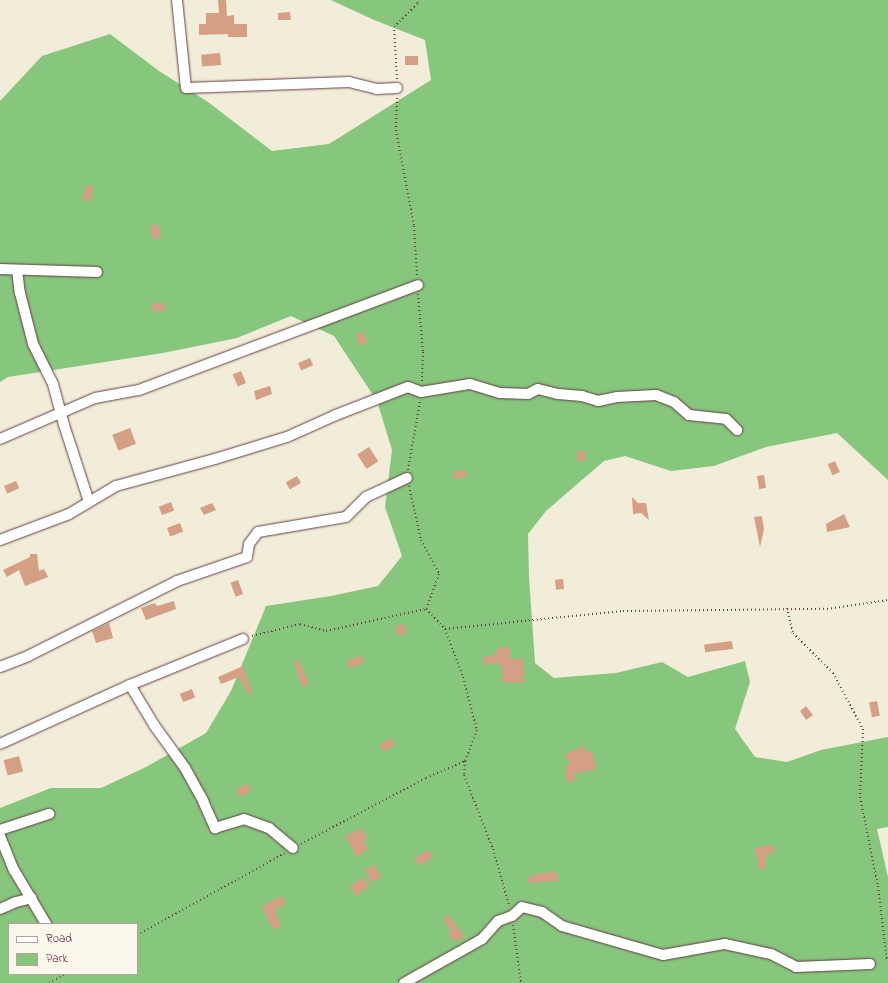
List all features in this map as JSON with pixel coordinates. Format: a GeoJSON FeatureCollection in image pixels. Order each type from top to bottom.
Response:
{"type":"FeatureCollection","features":[{"type":"Feature","properties":{"kind":"street"},"geometry":{"type":"LineString","coordinates":[[176,0],[186,88],[349,82],[377,89],[397,88]]}},
{"type":"Feature","properties":{"kind":"street"},"geometry":{"type":"LineString","coordinates":[[0,269],[97,272]]}},
{"type":"Feature","properties":{"kind":"street"},"geometry":{"type":"LineString","coordinates":[[17,270],[20,293],[33,344],[54,384],[64,425],[89,502]]}},
{"type":"Feature","properties":{"kind":"street"},"geometry":{"type":"LineString","coordinates":[[0,439],[95,398],[139,390],[418,285]]}},
{"type":"Feature","properties":{"kind":"street"},"geometry":{"type":"LineString","coordinates":[[0,540],[69,514],[116,486],[215,459],[287,437],[336,415],[408,387],[421,392],[470,384],[500,393],[528,394],[538,389],[558,394],[582,396],[598,401],[617,397],[656,395],[674,402],[689,415],[726,419],[737,430]]}},
{"type":"Feature","properties":{"kind":"street"},"geometry":{"type":"LineString","coordinates":[[0,667],[28,656],[177,581],[247,557],[249,544],[258,532],[346,517],[366,497],[407,478]]}},
{"type":"Feature","properties":{"kind":"street"},"geometry":{"type":"LineString","coordinates":[[0,744],[130,685],[243,639]]}},
{"type":"Feature","properties":{"kind":"street"},"geometry":{"type":"LineString","coordinates":[[130,685],[154,725],[185,768],[203,801],[215,828],[244,819],[269,828],[292,848]]}},
{"type":"Feature","properties":{"kind":"street"},"geometry":{"type":"LineString","coordinates":[[0,830],[49,814]]}},
{"type":"Feature","properties":{"kind":"street"},"geometry":{"type":"LineString","coordinates":[[0,836],[14,870],[45,923]]}},
{"type":"Feature","properties":{"kind":"street"},"geometry":{"type":"LineString","coordinates":[[0,909],[16,902],[32,898]]}},
{"type":"Feature","properties":{"kind":"street"},"geometry":{"type":"LineString","coordinates":[[404,983],[482,940],[498,920],[512,916],[522,907],[542,912],[562,926],[663,955],[726,944],[771,954],[796,967],[870,964]]}},
{"type":"Feature","properties":{"kind":"path"},"geometry":{"type":"LineString","coordinates":[[417,0],[418,3],[394,27],[397,88],[396,130],[414,226],[423,352],[421,392],[407,478],[421,540],[438,574],[426,609]]}},
{"type":"Feature","properties":{"kind":"path"},"geometry":{"type":"LineString","coordinates":[[445,629],[623,611],[787,608],[827,609],[888,600]]}},
{"type":"Feature","properties":{"kind":"path"},"geometry":{"type":"LineString","coordinates":[[787,608],[793,633],[833,673],[863,729],[860,797],[878,886],[887,961]]}},
{"type":"Feature","properties":{"kind":"path"},"geometry":{"type":"LineString","coordinates":[[426,609],[445,629],[463,677],[477,730],[465,761],[464,775],[493,849],[512,916],[521,983]]}},
{"type":"Feature","properties":{"kind":"path"},"geometry":{"type":"LineString","coordinates":[[243,639],[300,624],[326,631],[426,609]]}},
{"type":"Feature","properties":{"kind":"path"},"geometry":{"type":"LineString","coordinates":[[49,983],[63,975]]}},
{"type":"Feature","properties":{"kind":"green space"},"geometry":{"type":"Polygon","coordinates":[[[331,0],[888,0],[888,480],[837,433],[766,447],[714,466],[671,471],[625,456],[604,461],[546,511],[528,534],[529,577],[535,663],[554,678],[616,673],[662,662],[688,677],[745,661],[750,682],[735,729],[755,757],[787,762],[821,750],[888,737],[888,827],[877,829],[888,877],[888,983],[0,983],[0,808],[51,788],[101,788],[146,767],[206,733],[231,691],[266,606],[331,596],[378,586],[402,556],[385,507],[392,450],[377,401],[334,336],[291,316],[237,338],[163,353],[8,377],[0,382],[0,101],[42,56],[110,34],[159,71],[208,102],[272,151],[329,144],[431,80],[425,40],[374,20],[331,0]]]}},
{"type":"Feature","properties":{"kind":"building"},"geometry":{"type":"Polygon","coordinates":[[[218,0],[226,0],[227,16],[234,15],[234,24],[247,24],[247,37],[228,37],[228,34],[199,35],[199,24],[206,24],[206,13],[219,13],[218,0]]]}},
{"type":"Feature","properties":{"kind":"building"},"geometry":{"type":"Polygon","coordinates":[[[290,12],[291,20],[278,20],[278,13],[290,12]]]}},
{"type":"Feature","properties":{"kind":"building"},"geometry":{"type":"Polygon","coordinates":[[[220,53],[221,65],[202,67],[201,55],[220,53]]]}},
{"type":"Feature","properties":{"kind":"building"},"geometry":{"type":"Polygon","coordinates":[[[405,56],[418,56],[418,65],[405,65],[405,56]]]}},
{"type":"Feature","properties":{"kind":"building"},"geometry":{"type":"Polygon","coordinates":[[[86,185],[94,187],[90,201],[82,200],[86,185]]]}},
{"type":"Feature","properties":{"kind":"building"},"geometry":{"type":"Polygon","coordinates":[[[158,224],[161,238],[153,239],[150,226],[158,224]]]}},
{"type":"Feature","properties":{"kind":"building"},"geometry":{"type":"Polygon","coordinates":[[[152,303],[165,303],[165,311],[152,311],[152,303]]]}},
{"type":"Feature","properties":{"kind":"building"},"geometry":{"type":"Polygon","coordinates":[[[363,332],[367,342],[360,345],[356,335],[363,332]]]}},
{"type":"Feature","properties":{"kind":"building"},"geometry":{"type":"Polygon","coordinates":[[[310,358],[313,365],[301,370],[298,363],[310,358]]]}},
{"type":"Feature","properties":{"kind":"building"},"geometry":{"type":"Polygon","coordinates":[[[241,371],[246,383],[238,386],[233,375],[241,371]]]}},
{"type":"Feature","properties":{"kind":"building"},"geometry":{"type":"Polygon","coordinates":[[[270,386],[272,394],[256,400],[254,391],[270,386]]]}},
{"type":"Feature","properties":{"kind":"building"},"geometry":{"type":"Polygon","coordinates":[[[130,428],[136,444],[118,451],[112,435],[130,428]]]}},
{"type":"Feature","properties":{"kind":"building"},"geometry":{"type":"Polygon","coordinates":[[[369,447],[378,461],[367,469],[357,455],[369,447]]]}},
{"type":"Feature","properties":{"kind":"building"},"geometry":{"type":"Polygon","coordinates":[[[584,450],[586,459],[578,462],[576,453],[584,450]]]}},
{"type":"Feature","properties":{"kind":"building"},"geometry":{"type":"Polygon","coordinates":[[[835,461],[840,472],[833,475],[828,464],[835,461]]]}},
{"type":"Feature","properties":{"kind":"building"},"geometry":{"type":"Polygon","coordinates":[[[466,470],[467,477],[454,479],[453,472],[466,470]]]}},
{"type":"Feature","properties":{"kind":"building"},"geometry":{"type":"Polygon","coordinates":[[[764,475],[766,488],[759,489],[757,476],[764,475]]]}},
{"type":"Feature","properties":{"kind":"building"},"geometry":{"type":"Polygon","coordinates":[[[297,476],[301,483],[290,489],[286,482],[297,476]]]}},
{"type":"Feature","properties":{"kind":"building"},"geometry":{"type":"Polygon","coordinates":[[[16,481],[19,488],[7,493],[4,486],[16,481]]]}},
{"type":"Feature","properties":{"kind":"building"},"geometry":{"type":"Polygon","coordinates":[[[632,497],[638,503],[646,503],[649,520],[641,513],[633,514],[632,497]]]}},
{"type":"Feature","properties":{"kind":"building"},"geometry":{"type":"Polygon","coordinates":[[[171,502],[174,510],[162,515],[159,507],[171,502]]]}},
{"type":"Feature","properties":{"kind":"building"},"geometry":{"type":"Polygon","coordinates":[[[212,503],[216,510],[204,515],[200,508],[212,503]]]}},
{"type":"Feature","properties":{"kind":"building"},"geometry":{"type":"Polygon","coordinates":[[[844,514],[850,527],[827,532],[826,524],[844,514]]]}},
{"type":"Feature","properties":{"kind":"building"},"geometry":{"type":"Polygon","coordinates":[[[762,516],[764,529],[760,547],[754,517],[762,516]]]}},
{"type":"Feature","properties":{"kind":"building"},"geometry":{"type":"Polygon","coordinates":[[[180,523],[183,531],[170,536],[167,528],[180,523]]]}},
{"type":"Feature","properties":{"kind":"building"},"geometry":{"type":"Polygon","coordinates":[[[30,554],[37,554],[39,571],[44,569],[48,577],[25,586],[19,570],[7,577],[3,570],[30,557],[30,554]]]}},
{"type":"Feature","properties":{"kind":"building"},"geometry":{"type":"Polygon","coordinates":[[[563,579],[564,589],[556,590],[555,580],[563,579]]]}},
{"type":"Feature","properties":{"kind":"building"},"geometry":{"type":"Polygon","coordinates":[[[238,580],[243,594],[236,597],[230,583],[238,580]]]}},
{"type":"Feature","properties":{"kind":"building"},"geometry":{"type":"Polygon","coordinates":[[[174,601],[176,609],[146,620],[141,608],[155,603],[157,606],[174,601]]]}},
{"type":"Feature","properties":{"kind":"building"},"geometry":{"type":"Polygon","coordinates":[[[109,623],[113,638],[96,643],[92,631],[109,623]]]}},
{"type":"Feature","properties":{"kind":"building"},"geometry":{"type":"Polygon","coordinates":[[[404,624],[406,633],[398,636],[395,626],[404,624]]]}},
{"type":"Feature","properties":{"kind":"building"},"geometry":{"type":"Polygon","coordinates":[[[732,641],[733,649],[705,652],[704,644],[732,641]]]}},
{"type":"Feature","properties":{"kind":"building"},"geometry":{"type":"Polygon","coordinates":[[[509,647],[511,660],[523,658],[524,682],[503,683],[502,665],[499,666],[498,662],[485,665],[483,657],[497,654],[497,648],[509,647]]]}},
{"type":"Feature","properties":{"kind":"building"},"geometry":{"type":"Polygon","coordinates":[[[361,655],[364,662],[349,669],[346,661],[361,655]]]}},
{"type":"Feature","properties":{"kind":"building"},"geometry":{"type":"Polygon","coordinates":[[[299,660],[309,684],[302,687],[294,662],[299,660]]]}},
{"type":"Feature","properties":{"kind":"building"},"geometry":{"type":"Polygon","coordinates":[[[243,666],[252,692],[248,694],[239,677],[221,684],[218,677],[243,666]]]}},
{"type":"Feature","properties":{"kind":"building"},"geometry":{"type":"Polygon","coordinates":[[[192,689],[195,697],[183,702],[180,694],[192,689]]]}},
{"type":"Feature","properties":{"kind":"building"},"geometry":{"type":"Polygon","coordinates":[[[877,701],[880,716],[872,717],[869,703],[877,701]]]}},
{"type":"Feature","properties":{"kind":"building"},"geometry":{"type":"Polygon","coordinates":[[[806,706],[813,715],[806,720],[800,711],[806,706]]]}},
{"type":"Feature","properties":{"kind":"building"},"geometry":{"type":"Polygon","coordinates":[[[391,738],[395,745],[384,751],[380,744],[391,738]]]}},
{"type":"Feature","properties":{"kind":"building"},"geometry":{"type":"Polygon","coordinates":[[[585,745],[586,752],[592,751],[596,769],[574,774],[575,781],[567,782],[565,766],[570,765],[565,754],[585,745]]]}},
{"type":"Feature","properties":{"kind":"building"},"geometry":{"type":"Polygon","coordinates":[[[19,756],[23,771],[8,776],[4,760],[19,756]]]}},
{"type":"Feature","properties":{"kind":"building"},"geometry":{"type":"Polygon","coordinates":[[[248,784],[251,791],[239,796],[236,789],[248,784]]]}},
{"type":"Feature","properties":{"kind":"building"},"geometry":{"type":"Polygon","coordinates":[[[361,828],[367,838],[363,840],[368,849],[358,858],[345,836],[361,828]]]}},
{"type":"Feature","properties":{"kind":"building"},"geometry":{"type":"Polygon","coordinates":[[[774,845],[775,853],[766,854],[766,868],[758,869],[758,860],[754,848],[774,845]]]}},
{"type":"Feature","properties":{"kind":"building"},"geometry":{"type":"Polygon","coordinates":[[[429,850],[433,858],[419,865],[415,857],[429,850]]]}},
{"type":"Feature","properties":{"kind":"building"},"geometry":{"type":"Polygon","coordinates":[[[375,865],[381,878],[371,882],[365,870],[375,865]]]}},
{"type":"Feature","properties":{"kind":"building"},"geometry":{"type":"Polygon","coordinates":[[[554,871],[554,873],[557,873],[558,881],[545,881],[529,884],[527,877],[554,871]]]}},
{"type":"Feature","properties":{"kind":"building"},"geometry":{"type":"Polygon","coordinates":[[[362,877],[369,885],[357,896],[350,887],[362,877]]]}},
{"type":"Feature","properties":{"kind":"building"},"geometry":{"type":"Polygon","coordinates":[[[282,896],[286,904],[274,910],[281,926],[273,929],[262,906],[282,896]]]}},
{"type":"Feature","properties":{"kind":"building"},"geometry":{"type":"Polygon","coordinates":[[[449,915],[464,937],[458,941],[457,939],[453,941],[448,934],[452,932],[443,919],[449,915]]]}}]}
